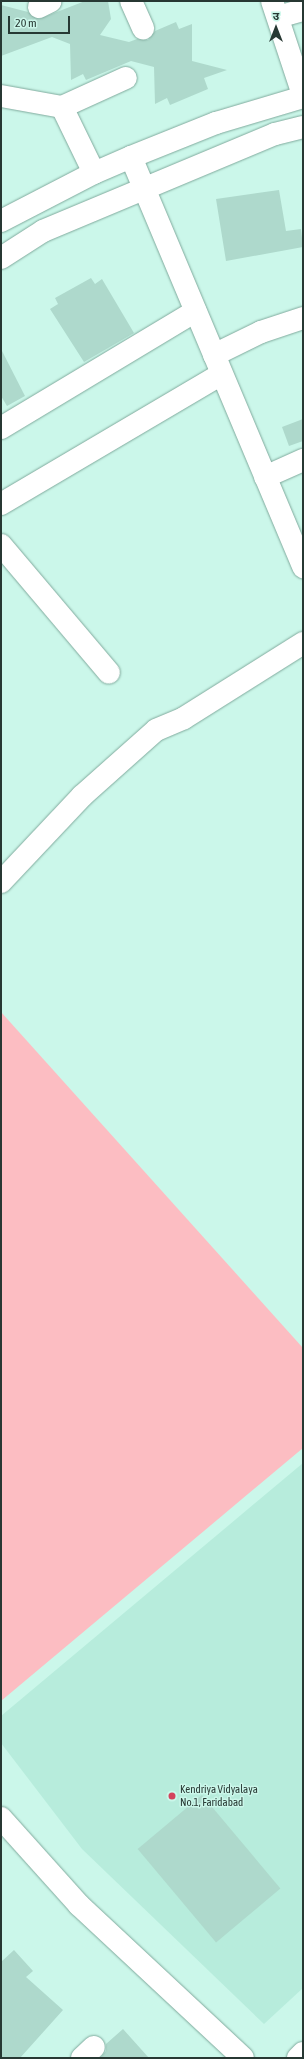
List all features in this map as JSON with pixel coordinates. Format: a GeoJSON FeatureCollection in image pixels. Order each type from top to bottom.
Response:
{"type":"FeatureCollection","features":[{"type":"Feature","properties":{"kind":"street"},"geometry":{"type":"LineString","coordinates":[[131,1],[143,28]]}},
{"type":"Feature","properties":{"kind":"street"},"geometry":{"type":"LineString","coordinates":[[1,221],[94,173],[131,157],[216,122],[303,96],[275,9],[303,10]]}},
{"type":"Feature","properties":{"kind":"street"},"geometry":{"type":"LineString","coordinates":[[1,96],[62,107],[126,78]]}},
{"type":"Feature","properties":{"kind":"street"},"geometry":{"type":"LineString","coordinates":[[62,107],[94,173]]}},
{"type":"Feature","properties":{"kind":"street"},"geometry":{"type":"LineString","coordinates":[[1,258],[43,231],[275,134],[303,127]]}},
{"type":"Feature","properties":{"kind":"street"},"geometry":{"type":"LineString","coordinates":[[131,157],[303,567]]}},
{"type":"Feature","properties":{"kind":"street"},"geometry":{"type":"LineString","coordinates":[[1,428],[196,311]]}},
{"type":"Feature","properties":{"kind":"street"},"geometry":{"type":"LineString","coordinates":[[4,496],[218,364],[261,332],[303,318]]}},
{"type":"Feature","properties":{"kind":"street"},"geometry":{"type":"LineString","coordinates":[[265,477],[303,460]]}},
{"type":"Feature","properties":{"kind":"street"},"geometry":{"type":"LineString","coordinates":[[1,545],[109,673]]}},
{"type":"Feature","properties":{"kind":"street"},"geometry":{"type":"LineString","coordinates":[[1,882],[82,796],[156,730],[184,718],[303,643]]}},
{"type":"Feature","properties":{"kind":"street"},"geometry":{"type":"LineString","coordinates":[[1,1818],[79,1905],[243,2058]]}},
{"type":"Feature","properties":{"kind":"street"},"geometry":{"type":"LineString","coordinates":[[298,2058],[303,2053]]}},
{"type":"Feature","properties":{"kind":"shaded area"},"geometry":{"type":"Polygon","coordinates":[[[1,1012],[303,1348],[303,1448],[1,1701],[1,1012]]]}},
{"type":"Feature","properties":{"kind":"shaded area","name":"Kendriya Vidyalaya No.1, Faridabad"},"geometry":{"type":"Polygon","coordinates":[[[303,1463],[303,1988],[264,2024],[82,1849],[1,1743],[1,1716],[303,1463]]]}},
{"type":"Feature","properties":{"kind":"building"},"geometry":{"type":"Polygon","coordinates":[[[85,1],[108,1],[111,19],[100,35],[129,42],[137,39],[148,40],[155,31],[176,22],[179,29],[192,24],[192,61],[227,70],[204,78],[208,89],[170,105],[167,98],[155,104],[154,67],[131,61],[86,80],[83,74],[71,80],[70,44],[52,37],[1,56],[1,5],[28,12],[39,19],[85,1]]]}},
{"type":"Feature","properties":{"kind":"building"},"geometry":{"type":"Polygon","coordinates":[[[279,190],[286,231],[301,229],[303,247],[226,261],[216,199],[279,190]]]}},
{"type":"Feature","properties":{"kind":"building"},"geometry":{"type":"Polygon","coordinates":[[[91,278],[95,284],[102,279],[134,333],[84,362],[50,309],[58,304],[55,298],[91,278]]]}},
{"type":"Feature","properties":{"kind":"building"},"geometry":{"type":"Polygon","coordinates":[[[1,349],[25,396],[7,406],[1,396],[1,349]]]}},
{"type":"Feature","properties":{"kind":"building"},"geometry":{"type":"Polygon","coordinates":[[[303,419],[303,441],[289,446],[282,427],[303,419]]]}},
{"type":"Feature","properties":{"kind":"building"},"geometry":{"type":"Polygon","coordinates":[[[202,1795],[280,1888],[216,1942],[138,1849],[202,1795]]]}},
{"type":"Feature","properties":{"kind":"building"},"geometry":{"type":"Polygon","coordinates":[[[14,1950],[33,1971],[26,1977],[63,2010],[20,2058],[1,2058],[1,1962],[14,1950]]]}},
{"type":"Feature","properties":{"kind":"building"},"geometry":{"type":"Polygon","coordinates":[[[123,2029],[149,2058],[100,2058],[106,2051],[106,2044],[123,2029]]]}},
{"type":"Feature","properties":{"kind":"place","name":"Kendriya Vidyalaya No.1, Faridabad"},"geometry":{"type":"Point","coordinates":[172,1796]}}]}
